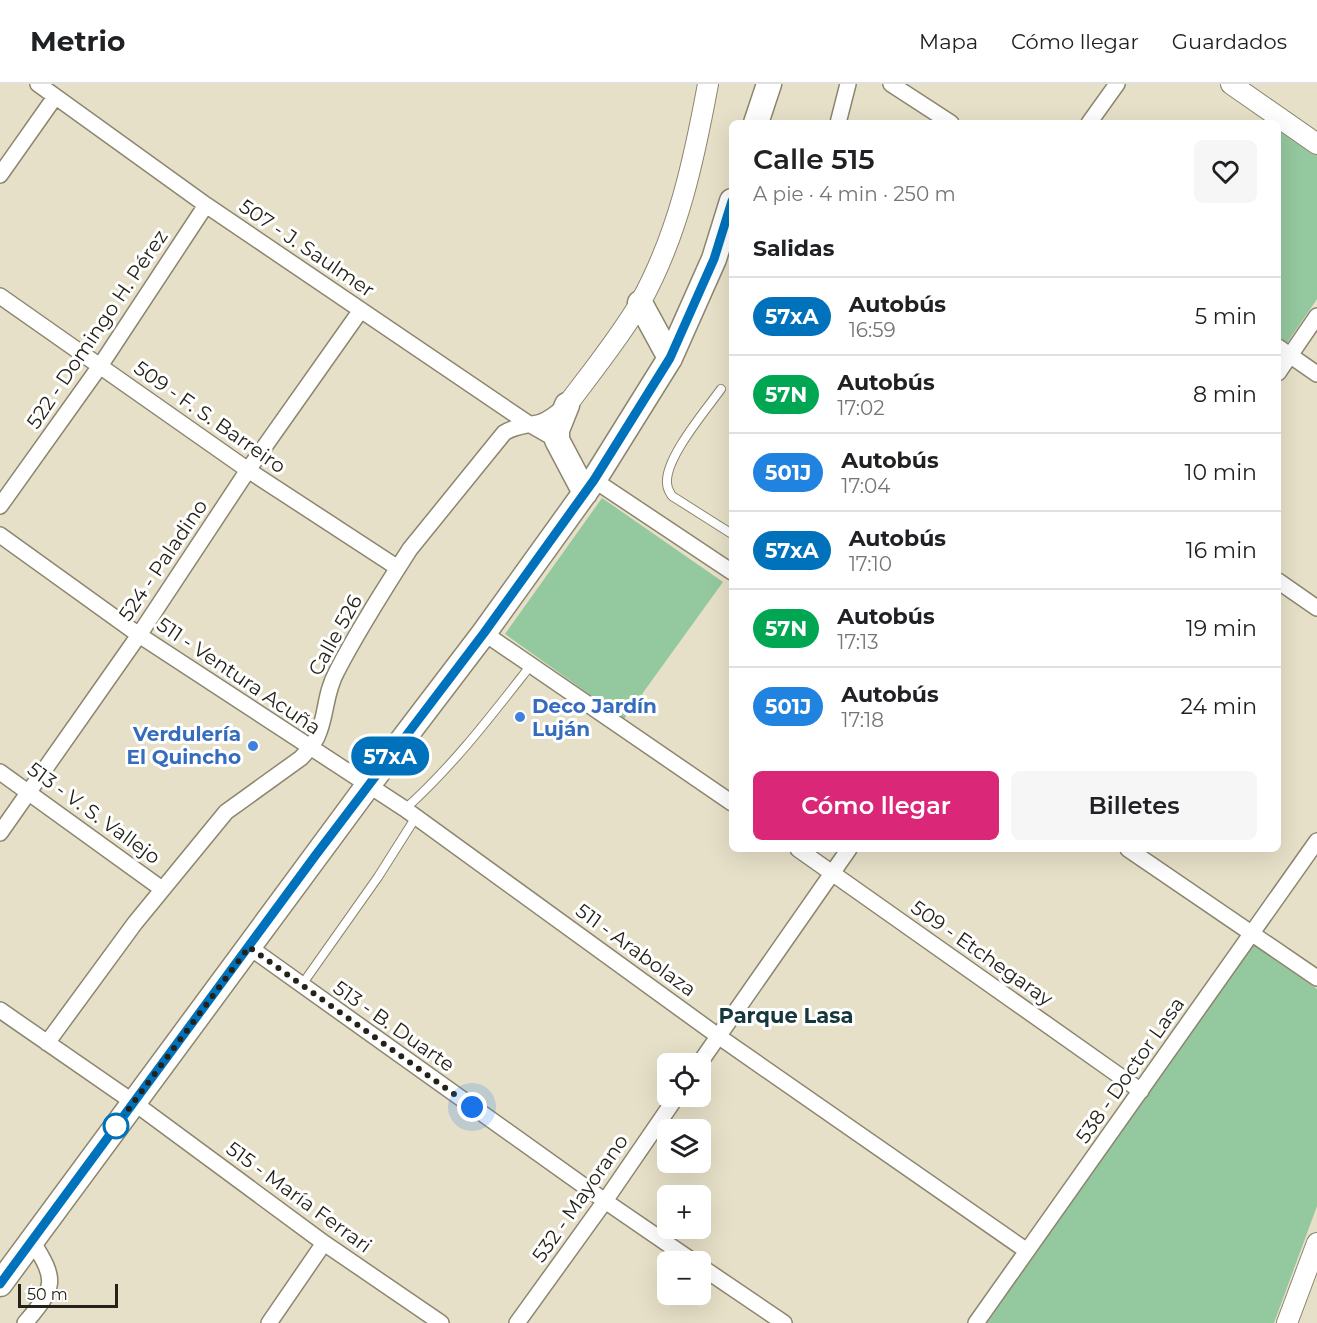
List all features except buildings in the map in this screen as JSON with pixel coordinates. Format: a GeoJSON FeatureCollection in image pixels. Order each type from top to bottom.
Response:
{"type":"FeatureCollection","features":[{"type":"Feature","properties":{"kind":"main road"},"geometry":{"type":"LineString","coordinates":[[757,120],[769,84]]}},
{"type":"Feature","properties":{"kind":"main road"},"geometry":{"type":"LineString","coordinates":[[0,1284],[369,784],[484,633],[590,486],[670,358],[714,259],[729,211]]}},
{"type":"Feature","properties":{"kind":"main road"},"geometry":{"type":"LineString","coordinates":[[639,303],[670,358]]}},
{"type":"Feature","properties":{"kind":"main road"},"geometry":{"type":"LineString","coordinates":[[567,405],[557,430],[557,440],[590,486]]}},
{"type":"Feature","properties":{"kind":"street","name":"507 - J. Saulmer"},"geometry":{"type":"LineString","coordinates":[[38,84],[206,205],[529,424],[557,440]]}},
{"type":"Feature","properties":{"kind":"street"},"geometry":{"type":"LineString","coordinates":[[567,405],[639,303],[677,218],[696,146],[708,84]]}},
{"type":"Feature","properties":{"kind":"street"},"geometry":{"type":"LineString","coordinates":[[838,120],[849,84]]}},
{"type":"Feature","properties":{"kind":"street"},"geometry":{"type":"LineString","coordinates":[[891,84],[946,120]]}},
{"type":"Feature","properties":{"kind":"street"},"geometry":{"type":"LineString","coordinates":[[1091,120],[1117,84]]}},
{"type":"Feature","properties":{"kind":"street"},"geometry":{"type":"LineString","coordinates":[[1231,84],[1317,144]]}},
{"type":"Feature","properties":{"kind":"street"},"geometry":{"type":"LineString","coordinates":[[0,174],[55,97]]}},
{"type":"Feature","properties":{"kind":"street","name":"522 - Domingo H. Pérez"},"geometry":{"type":"LineString","coordinates":[[0,506],[100,366],[206,205]]}},
{"type":"Feature","properties":{"kind":"street","name":"509 - F. S. Barreiro"},"geometry":{"type":"LineString","coordinates":[[0,296],[248,470],[398,568]]}},
{"type":"Feature","properties":{"kind":"street","name":"524 - Paladino"},"geometry":{"type":"LineString","coordinates":[[0,833],[139,635],[248,470],[361,310]]}},
{"type":"Feature","properties":{"kind":"street"},"geometry":{"type":"LineString","coordinates":[[1317,316],[1284,351],[1317,374]]}},
{"type":"Feature","properties":{"kind":"street","name":"Calle 526"},"geometry":{"type":"LineString","coordinates":[[47,1042],[162,889],[226,812],[301,758],[310,748],[320,731],[327,694],[337,670],[398,568],[410,549],[504,433],[512,428],[552,417],[567,405]]}},
{"type":"Feature","properties":{"kind":"street"},"geometry":{"type":"LineString","coordinates":[[590,486],[729,570]]}},
{"type":"Feature","properties":{"kind":"street","name":"511 - Ventura Acuña"},"geometry":{"type":"LineString","coordinates":[[0,535],[139,635],[310,748],[369,784]]}},
{"type":"Feature","properties":{"kind":"street"},"geometry":{"type":"LineString","coordinates":[[1281,583],[1317,608]]}},
{"type":"Feature","properties":{"kind":"street"},"geometry":{"type":"LineString","coordinates":[[484,633],[729,801]]}},
{"type":"Feature","properties":{"kind":"street","name":"513 - V. S. Vallejo"},"geometry":{"type":"LineString","coordinates":[[0,772],[162,889]]}},
{"type":"Feature","properties":{"kind":"street","name":"511 - Arabolaza"},"geometry":{"type":"LineString","coordinates":[[369,784],[718,1036],[1027,1251]]}},
{"type":"Feature","properties":{"kind":"street","name":"538 - Doctor Lasa"},"geometry":{"type":"LineString","coordinates":[[976,1323],[1317,841]]}},
{"type":"Feature","properties":{"kind":"street","name":"509 - Etchegaray"},"geometry":{"type":"LineString","coordinates":[[802,852],[1141,1091]]}},
{"type":"Feature","properties":{"kind":"street"},"geometry":{"type":"LineString","coordinates":[[706,1053],[847,852]]}},
{"type":"Feature","properties":{"kind":"street"},"geometry":{"type":"LineString","coordinates":[[1132,852],[1317,978]]}},
{"type":"Feature","properties":{"kind":"street","name":"513 - B. Duarte"},"geometry":{"type":"LineString","coordinates":[[249,947],[678,1251]]}},
{"type":"Feature","properties":{"kind":"street","name":"515 - María Ferrari"},"geometry":{"type":"LineString","coordinates":[[0,1010],[134,1102],[324,1243],[441,1323]]}},
{"type":"Feature","properties":{"kind":"street","name":"532 - Mayorano"},"geometry":{"type":"LineString","coordinates":[[517,1323],[669,1107]]}},
{"type":"Feature","properties":{"kind":"street"},"geometry":{"type":"LineString","coordinates":[[25,1323],[41,1302],[49,1288],[50,1281],[46,1264],[32,1240]]}},
{"type":"Feature","properties":{"kind":"street"},"geometry":{"type":"LineString","coordinates":[[269,1323],[324,1243]]}},
{"type":"Feature","properties":{"kind":"street"},"geometry":{"type":"LineString","coordinates":[[1287,1323],[1317,1243]]}},
{"type":"Feature","properties":{"kind":"street"},"geometry":{"type":"LineString","coordinates":[[711,1273],[784,1323]]}},
{"type":"Feature","properties":{"kind":"lane"},"geometry":{"type":"LineString","coordinates":[[721,389],[687,435],[666,480],[667,489],[672,496],[729,532]]}},
{"type":"Feature","properties":{"kind":"lane"},"geometry":{"type":"LineString","coordinates":[[301,986],[378,877],[410,813],[532,664]]}},
{"type":"Feature","properties":{"kind":"green space"},"geometry":{"type":"Polygon","coordinates":[[[1281,130],[1317,155],[1317,299],[1281,352],[1281,130]]]}},
{"type":"Feature","properties":{"kind":"green space"},"geometry":{"type":"Polygon","coordinates":[[[602,498],[723,582],[624,719],[505,634],[602,498]]]}},
{"type":"Feature","properties":{"kind":"green space"},"geometry":{"type":"Polygon","coordinates":[[[1250,942],[1317,989],[1317,1206],[1274,1323],[987,1323],[1250,942]]]}},
{"type":"Feature","properties":{"kind":"bus line","name":"57xA"},"geometry":{"type":"LineString","coordinates":[[0,1284],[315,856],[484,633],[594,480],[670,358],[714,259],[729,211]]}},
{"type":"Feature","properties":{"kind":"place","name":"Deco Jardín Luján"},"geometry":{"type":"Point","coordinates":[520,717]}},
{"type":"Feature","properties":{"kind":"place","name":"Verdulería El Quincho"},"geometry":{"type":"Point","coordinates":[253,746]}},
{"type":"Feature","properties":{"kind":"district","name":"Parque Lasa"},"geometry":{"type":"Point","coordinates":[786,1015]}},
{"type":"Feature","properties":{"kind":"route"},"geometry":{"type":"LineString","coordinates":[[116,1126],[249,947],[472,1107]]}}]}
